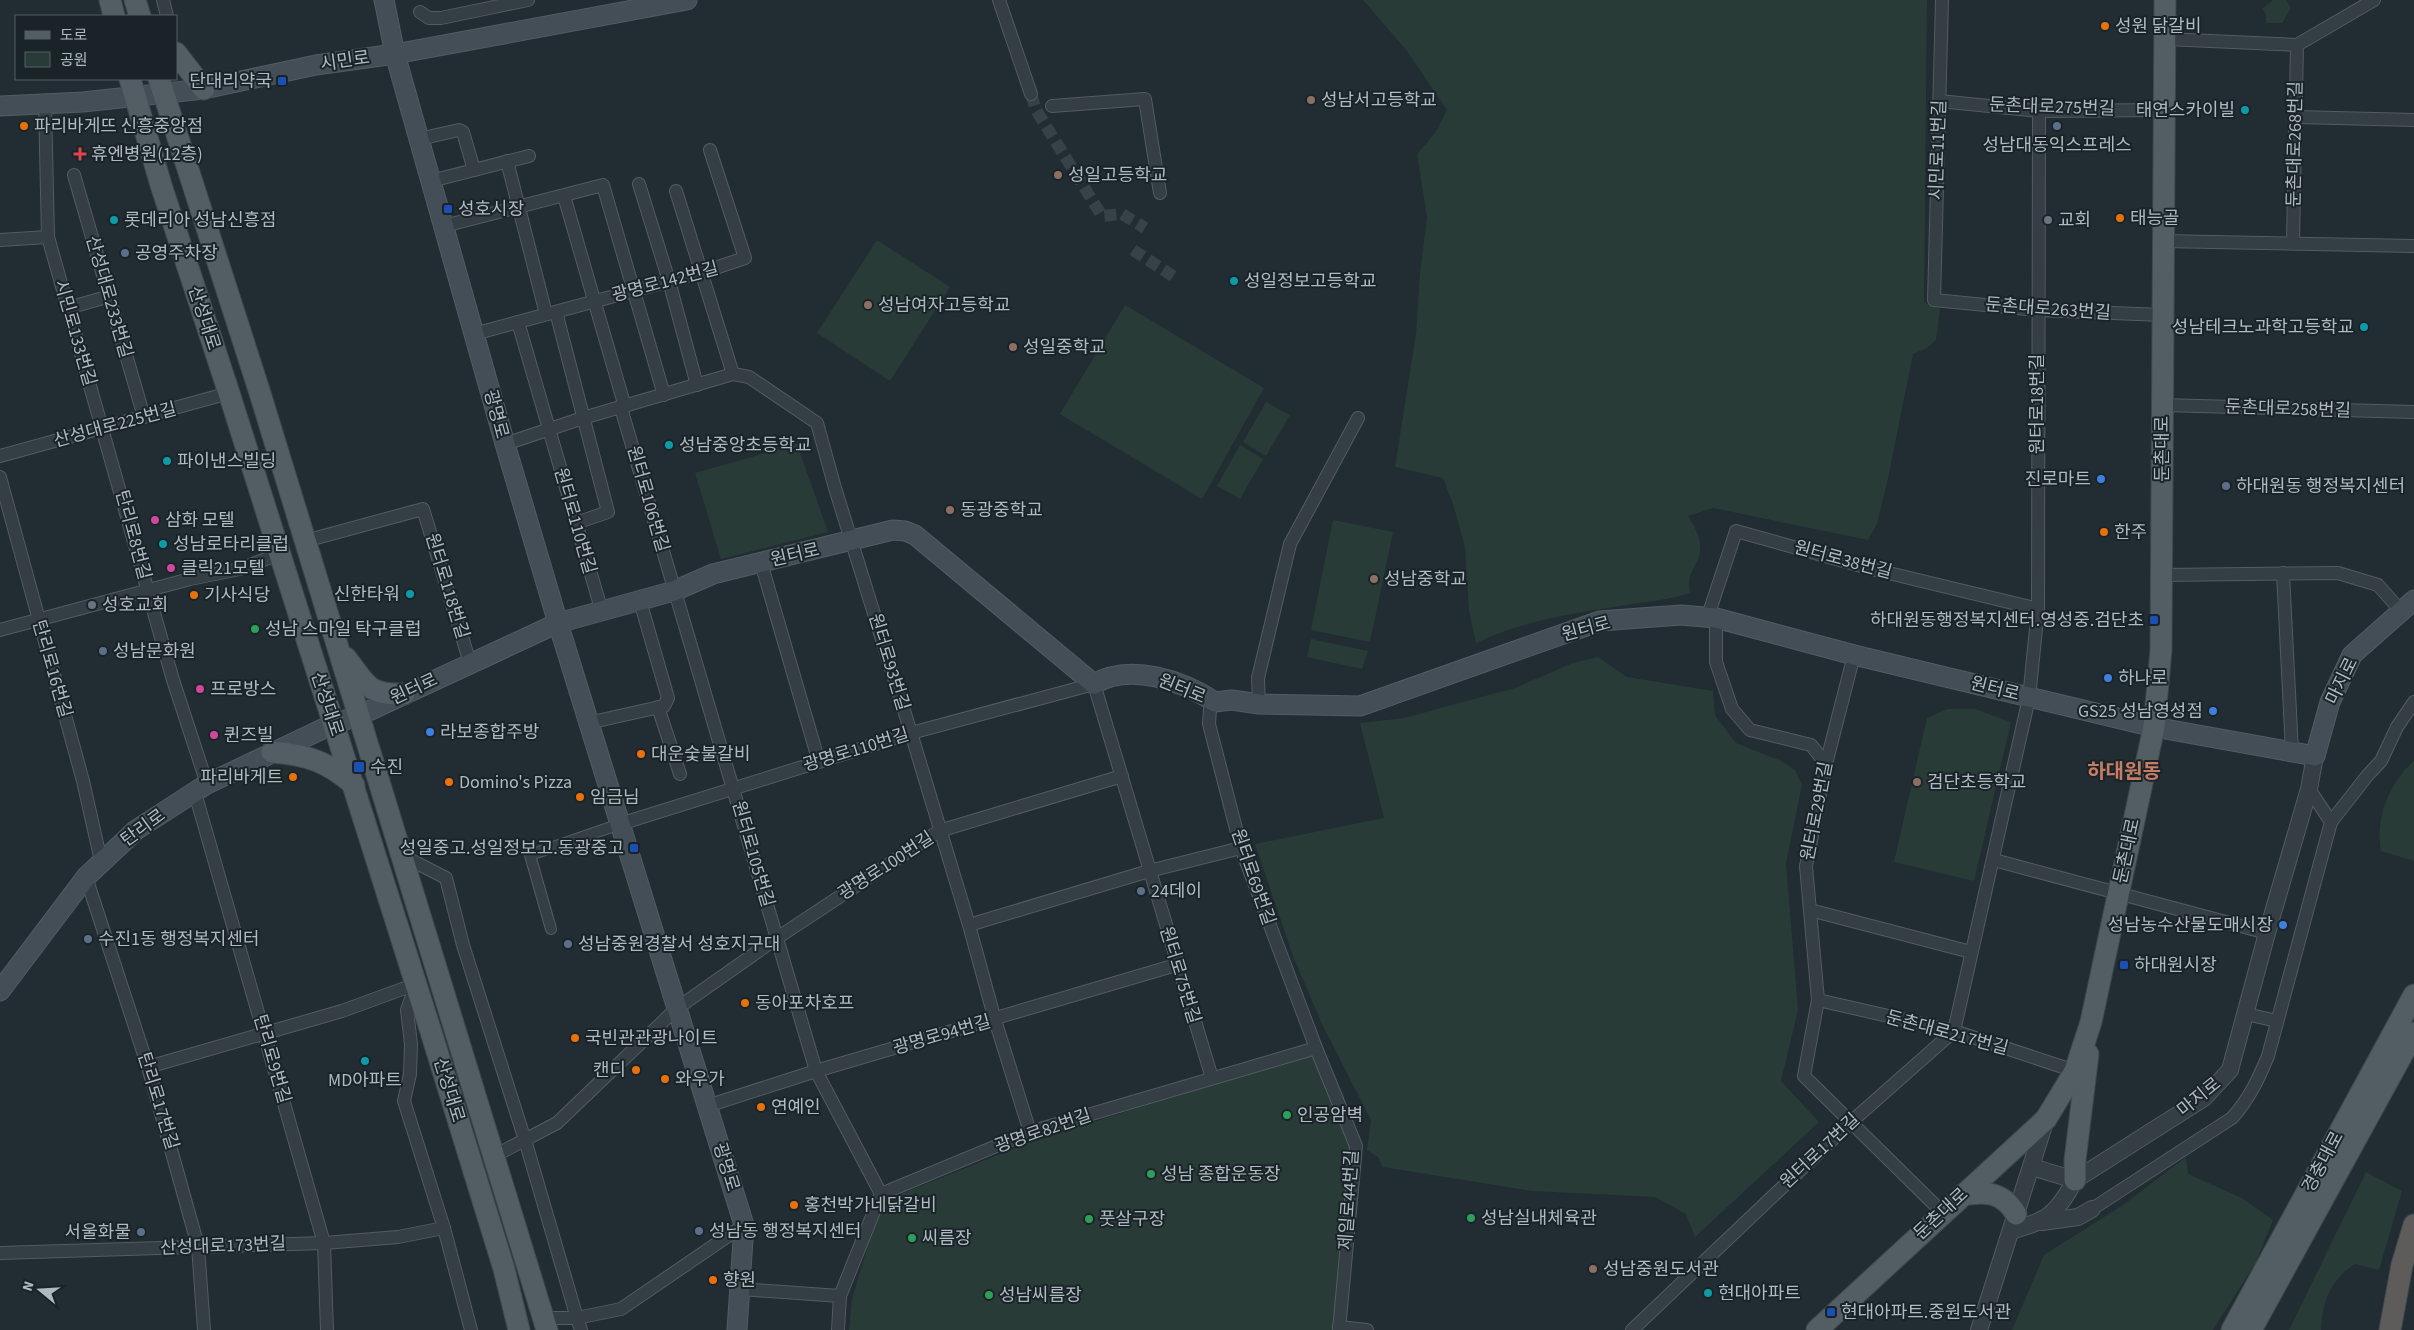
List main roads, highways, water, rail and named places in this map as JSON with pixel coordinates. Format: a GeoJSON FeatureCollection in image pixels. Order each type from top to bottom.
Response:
{"type":"FeatureCollection","features":[{"type":"Feature","properties":{"kind":"highway"},"geometry":{"type":"LineString","coordinates":[[2390,1330],[2402,1265],[2414,1225]]}},
{"type":"Feature","properties":{"kind":"main road"},"geometry":{"type":"LineString","coordinates":[[110,0],[114,15]]}},
{"type":"Feature","properties":{"kind":"main road","name":"광명로"},"geometry":{"type":"LineString","coordinates":[[384,0],[394,54],[505,444],[588,723],[744,1225],[737,1330]]}},
{"type":"Feature","properties":{"kind":"main road","name":"시민로"},"geometry":{"type":"LineString","coordinates":[[0,106],[45,103],[132,88],[162,86],[204,88],[316,65],[394,54],[687,0]]}},
{"type":"Feature","properties":{"kind":"main road","name":"둔촌대로"},"geometry":{"type":"LineString","coordinates":[[1817,1330],[2046,1119],[2075,1071],[2091,1022],[2154,727],[2161,650],[2165,0]]}},
{"type":"Feature","properties":{"kind":"main road"},"geometry":{"type":"LineString","coordinates":[[178,56],[204,88]]}},
{"type":"Feature","properties":{"kind":"main road","name":"산성대로"},"geometry":{"type":"LineString","coordinates":[[162,86],[305,541],[546,1324]]}},
{"type":"Feature","properties":{"kind":"main road","name":"산성대로"},"geometry":{"type":"LineString","coordinates":[[132,88],[155,187],[229,392],[333,724],[354,785],[504,1268],[519,1330]]}},
{"type":"Feature","properties":{"kind":"main road","name":"원터로"},"geometry":{"type":"LineString","coordinates":[[333,724],[358,716],[558,624],[674,591],[714,574],[893,530],[915,535],[1094,684],[1104,678],[1136,675],[1152,676],[1198,691],[1215,702],[1232,700],[1259,704],[1360,706],[1600,621],[1682,615],[1712,617],[1854,655],[2154,727]]}},
{"type":"Feature","properties":{"kind":"main road","name":"마지로"},"geometry":{"type":"LineString","coordinates":[[2154,727],[2315,756],[2330,702],[2352,655],[2410,606]]}},
{"type":"Feature","properties":{"kind":"main road"},"geometry":{"type":"LineString","coordinates":[[336,645],[363,682],[375,692],[404,694]]}},
{"type":"Feature","properties":{"kind":"main road","name":"탄리로"},"geometry":{"type":"LineString","coordinates":[[0,991],[86,877],[136,830],[201,788],[333,724]]}},
{"type":"Feature","properties":{"kind":"main road"},"geometry":{"type":"LineString","coordinates":[[272,752],[302,755],[314,759],[329,766],[354,785]]}},
{"type":"Feature","properties":{"kind":"main road","name":"경충대로"},"geometry":{"type":"LineString","coordinates":[[2232,1330],[2414,995]]}},
{"type":"Feature","properties":{"kind":"main road"},"geometry":{"type":"LineString","coordinates":[[2075,1180],[2075,1160],[2091,1022]]}},
{"type":"Feature","properties":{"kind":"main road","name":"경충대로"},"geometry":{"type":"LineString","coordinates":[[2251,1330],[2414,1032]]}},
{"type":"Feature","properties":{"kind":"main road"},"geometry":{"type":"LineString","coordinates":[[2222,1330],[2290,1209],[2332,1144]]}},
{"type":"Feature","properties":{"kind":"main road"},"geometry":{"type":"LineString","coordinates":[[1962,1195],[1978,1192],[1996,1195],[2009,1202],[2014,1223]]}},
{"type":"Feature","properties":{"kind":"tunnel"},"geometry":{"type":"LineString","coordinates":[[1031,94],[1036,110],[1102,216],[1122,214],[1145,228]]}},
{"type":"Feature","properties":{"kind":"tunnel"},"geometry":{"type":"LineString","coordinates":[[1133,250],[1176,278]]}},
{"type":"Feature","properties":{"kind":"place","name":"성원 닭갈비"},"geometry":{"type":"Point","coordinates":[2105,26]}},
{"type":"Feature","properties":{"kind":"place","name":"단대리약국"},"geometry":{"type":"Point","coordinates":[282,81]}},
{"type":"Feature","properties":{"kind":"place","name":"성남서고등학교"},"geometry":{"type":"Point","coordinates":[1311,100]}},
{"type":"Feature","properties":{"kind":"place","name":"태연스카이빌"},"geometry":{"type":"Point","coordinates":[2245,110]}},
{"type":"Feature","properties":{"kind":"place","name":"파리바게뜨 신흥중앙점"},"geometry":{"type":"Point","coordinates":[24,126]}},
{"type":"Feature","properties":{"kind":"place","name":"성남대동익스프레스"},"geometry":{"type":"Point","coordinates":[2057,126]}},
{"type":"Feature","properties":{"kind":"place","name":"휴엔병원(12층)"},"geometry":{"type":"Point","coordinates":[80,154]}},
{"type":"Feature","properties":{"kind":"place","name":"성일고등학교"},"geometry":{"type":"Point","coordinates":[1058,175]}},
{"type":"Feature","properties":{"kind":"place","name":"성호시장"},"geometry":{"type":"Point","coordinates":[448,209]}},
{"type":"Feature","properties":{"kind":"place","name":"태능골"},"geometry":{"type":"Point","coordinates":[2120,218]}},
{"type":"Feature","properties":{"kind":"place","name":"롯데리아 성남신흥점"},"geometry":{"type":"Point","coordinates":[114,220]}},
{"type":"Feature","properties":{"kind":"place","name":"교회"},"geometry":{"type":"Point","coordinates":[2048,220]}},
{"type":"Feature","properties":{"kind":"place","name":"공영주차장"},"geometry":{"type":"Point","coordinates":[125,253]}},
{"type":"Feature","properties":{"kind":"place","name":"성일정보고등학교"},"geometry":{"type":"Point","coordinates":[1234,281]}},
{"type":"Feature","properties":{"kind":"place","name":"성남여자고등학교"},"geometry":{"type":"Point","coordinates":[868,305]}},
{"type":"Feature","properties":{"kind":"place","name":"성남테크노과학고등학교"},"geometry":{"type":"Point","coordinates":[2364,327]}},
{"type":"Feature","properties":{"kind":"place","name":"성일중학교"},"geometry":{"type":"Point","coordinates":[1013,347]}},
{"type":"Feature","properties":{"kind":"place","name":"성남중앙초등학교"},"geometry":{"type":"Point","coordinates":[669,445]}},
{"type":"Feature","properties":{"kind":"place","name":"파이낸스빌딩"},"geometry":{"type":"Point","coordinates":[167,461]}},
{"type":"Feature","properties":{"kind":"place","name":"진로마트"},"geometry":{"type":"Point","coordinates":[2101,479]}},
{"type":"Feature","properties":{"kind":"place","name":"하대원동 행정복지센터"},"geometry":{"type":"Point","coordinates":[2226,486]}},
{"type":"Feature","properties":{"kind":"place","name":"동광중학교"},"geometry":{"type":"Point","coordinates":[950,510]}},
{"type":"Feature","properties":{"kind":"place","name":"삼화 모텔"},"geometry":{"type":"Point","coordinates":[155,520]}},
{"type":"Feature","properties":{"kind":"place","name":"한주"},"geometry":{"type":"Point","coordinates":[2104,532]}},
{"type":"Feature","properties":{"kind":"place","name":"성남로타리클럽"},"geometry":{"type":"Point","coordinates":[163,544]}},
{"type":"Feature","properties":{"kind":"place","name":"클릭21모텔"},"geometry":{"type":"Point","coordinates":[171,568]}},
{"type":"Feature","properties":{"kind":"place","name":"성남중학교"},"geometry":{"type":"Point","coordinates":[1374,579]}},
{"type":"Feature","properties":{"kind":"place","name":"신한타워"},"geometry":{"type":"Point","coordinates":[410,594]}},
{"type":"Feature","properties":{"kind":"place","name":"기사식당"},"geometry":{"type":"Point","coordinates":[194,595]}},
{"type":"Feature","properties":{"kind":"place","name":"성호교회"},"geometry":{"type":"Point","coordinates":[92,605]}},
{"type":"Feature","properties":{"kind":"place","name":"하대원동행정복지센터.영성중.검단초"},"geometry":{"type":"Point","coordinates":[2154,620]}},
{"type":"Feature","properties":{"kind":"place","name":"성남 스마일 탁구클럽"},"geometry":{"type":"Point","coordinates":[255,629]}},
{"type":"Feature","properties":{"kind":"place","name":"성남문화원"},"geometry":{"type":"Point","coordinates":[103,651]}},
{"type":"Feature","properties":{"kind":"place","name":"하나로"},"geometry":{"type":"Point","coordinates":[2108,678]}},
{"type":"Feature","properties":{"kind":"place","name":"프로방스"},"geometry":{"type":"Point","coordinates":[200,689]}},
{"type":"Feature","properties":{"kind":"place","name":"GS25 성남영성점"},"geometry":{"type":"Point","coordinates":[2213,711]}},
{"type":"Feature","properties":{"kind":"place","name":"라보종합주방"},"geometry":{"type":"Point","coordinates":[430,732]}},
{"type":"Feature","properties":{"kind":"place","name":"퀸즈빌"},"geometry":{"type":"Point","coordinates":[214,735]}},
{"type":"Feature","properties":{"kind":"place","name":"대운숯불갈비"},"geometry":{"type":"Point","coordinates":[641,754]}},
{"type":"Feature","properties":{"kind":"place","name":"수진"},"geometry":{"type":"Point","coordinates":[359,767]}},
{"type":"Feature","properties":{"kind":"place","name":"파리바게트"},"geometry":{"type":"Point","coordinates":[293,777]}},
{"type":"Feature","properties":{"kind":"place","name":"Domino's Pizza"},"geometry":{"type":"Point","coordinates":[449,782]}},
{"type":"Feature","properties":{"kind":"place","name":"검단초등학교"},"geometry":{"type":"Point","coordinates":[1917,782]}},
{"type":"Feature","properties":{"kind":"place","name":"임금님"},"geometry":{"type":"Point","coordinates":[580,797]}},
{"type":"Feature","properties":{"kind":"place","name":"성일중고.성일정보고.동광중고"},"geometry":{"type":"Point","coordinates":[634,848]}},
{"type":"Feature","properties":{"kind":"place","name":"24데이"},"geometry":{"type":"Point","coordinates":[1141,891]}},
{"type":"Feature","properties":{"kind":"place","name":"성남농수산물도매시장"},"geometry":{"type":"Point","coordinates":[2283,925]}},
{"type":"Feature","properties":{"kind":"place","name":"수진1동 행정복지센터"},"geometry":{"type":"Point","coordinates":[88,939]}},
{"type":"Feature","properties":{"kind":"place","name":"성남중원경찰서 성호지구대"},"geometry":{"type":"Point","coordinates":[568,944]}},
{"type":"Feature","properties":{"kind":"place","name":"하대원시장"},"geometry":{"type":"Point","coordinates":[2124,965]}},
{"type":"Feature","properties":{"kind":"place","name":"동아포차호프"},"geometry":{"type":"Point","coordinates":[745,1003]}},
{"type":"Feature","properties":{"kind":"place","name":"국빈관관광나이트"},"geometry":{"type":"Point","coordinates":[575,1038]}},
{"type":"Feature","properties":{"kind":"place","name":"MD아파트"},"geometry":{"type":"Point","coordinates":[365,1061]}},
{"type":"Feature","properties":{"kind":"place","name":"캔디"},"geometry":{"type":"Point","coordinates":[636,1070]}},
{"type":"Feature","properties":{"kind":"place","name":"와우가"},"geometry":{"type":"Point","coordinates":[665,1079]}},
{"type":"Feature","properties":{"kind":"place","name":"연예인"},"geometry":{"type":"Point","coordinates":[761,1107]}},
{"type":"Feature","properties":{"kind":"place","name":"인공암벽"},"geometry":{"type":"Point","coordinates":[1287,1115]}},
{"type":"Feature","properties":{"kind":"place","name":"성남 종합운동장"},"geometry":{"type":"Point","coordinates":[1151,1174]}},
{"type":"Feature","properties":{"kind":"place","name":"홍천박가네닭갈비"},"geometry":{"type":"Point","coordinates":[794,1205]}},
{"type":"Feature","properties":{"kind":"place","name":"성남실내체육관"},"geometry":{"type":"Point","coordinates":[1471,1218]}},
{"type":"Feature","properties":{"kind":"place","name":"풋살구장"},"geometry":{"type":"Point","coordinates":[1089,1219]}},
{"type":"Feature","properties":{"kind":"place","name":"성남동 행정복지센터"},"geometry":{"type":"Point","coordinates":[699,1231]}},
{"type":"Feature","properties":{"kind":"place","name":"서울화물"},"geometry":{"type":"Point","coordinates":[141,1232]}},
{"type":"Feature","properties":{"kind":"place","name":"씨름장"},"geometry":{"type":"Point","coordinates":[912,1238]}},
{"type":"Feature","properties":{"kind":"place","name":"성남중원도서관"},"geometry":{"type":"Point","coordinates":[1593,1269]}},
{"type":"Feature","properties":{"kind":"place","name":"향원"},"geometry":{"type":"Point","coordinates":[713,1280]}},
{"type":"Feature","properties":{"kind":"place","name":"현대아파트"},"geometry":{"type":"Point","coordinates":[1708,1293]}},
{"type":"Feature","properties":{"kind":"place","name":"성남씨름장"},"geometry":{"type":"Point","coordinates":[989,1295]}},
{"type":"Feature","properties":{"kind":"place","name":"현대아파트.중원도서관"},"geometry":{"type":"Point","coordinates":[1831,1312]}},
{"type":"Feature","properties":{"kind":"district","name":"하대원동"},"geometry":{"type":"Point","coordinates":[2124,772]}}]}
